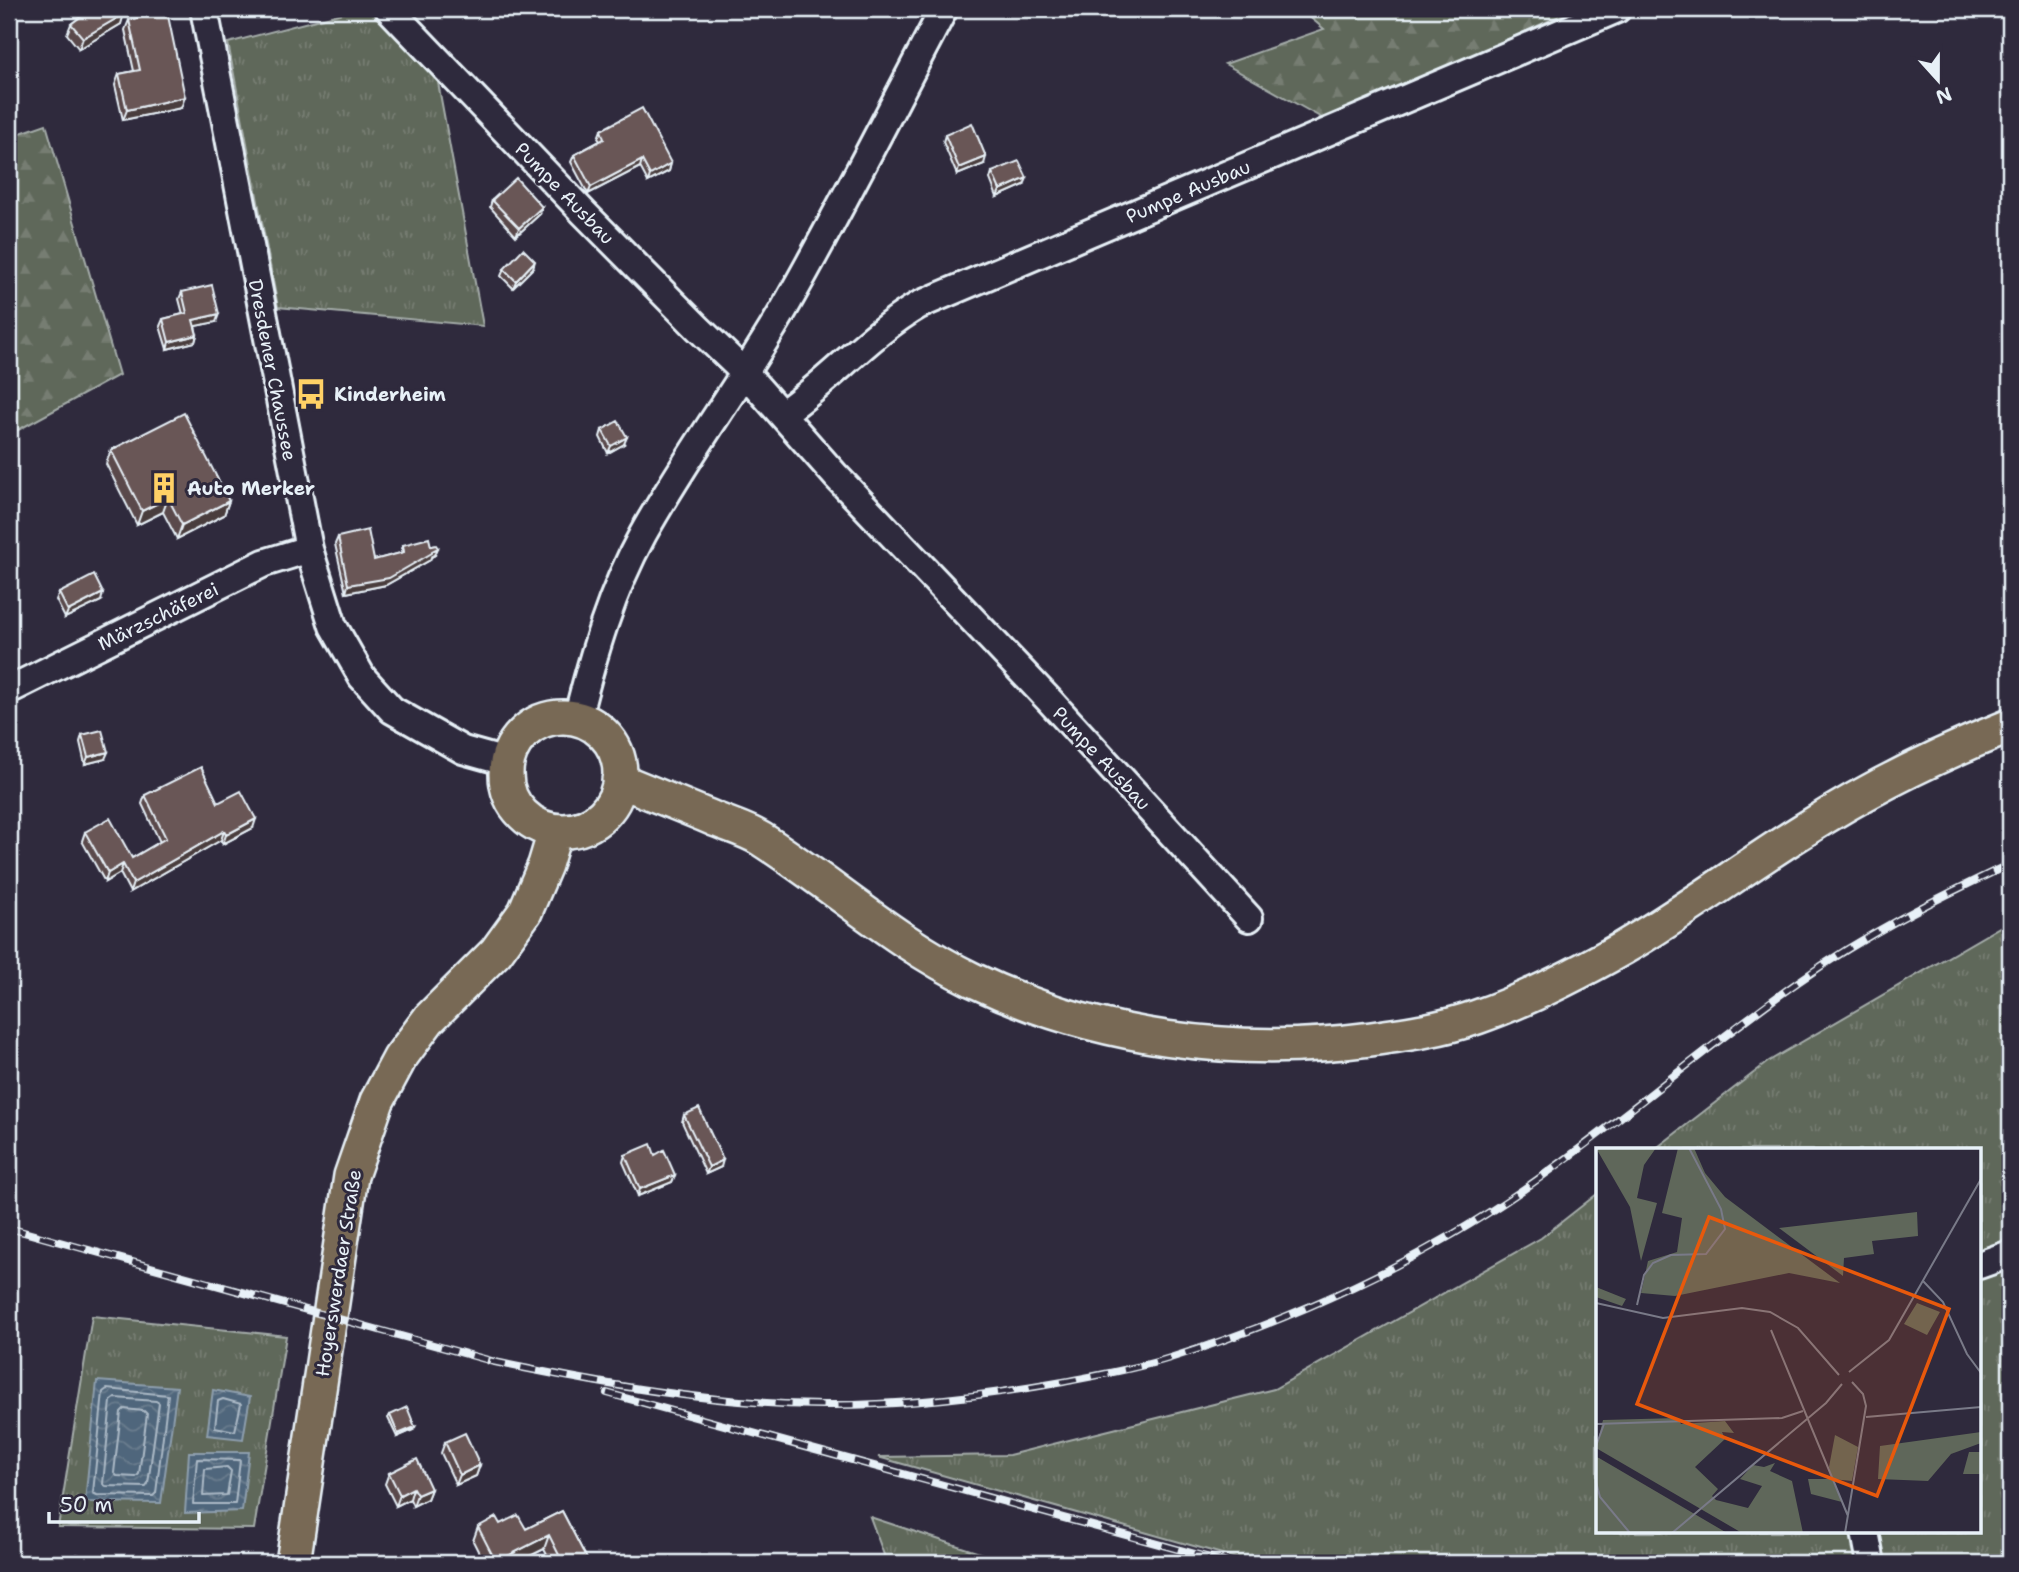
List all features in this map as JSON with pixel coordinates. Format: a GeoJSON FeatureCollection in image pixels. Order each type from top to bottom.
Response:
{"type":"FeatureCollection","features":[{"type":"Feature","properties":{"kind":"main road"},"geometry":{"type":"LineString","coordinates":[[559,717],[577,719],[597,728],[611,744],[618,759],[619,780],[615,796],[606,810],[592,823],[574,831],[555,832],[533,822],[516,806],[506,784],[506,762],[521,735],[539,722],[559,717]]}},
{"type":"Feature","properties":{"kind":"main road"},"geometry":{"type":"LineString","coordinates":[[619,780],[758,837],[896,936],[972,980],[1054,1013],[1107,1027],[1197,1043],[1250,1047],[1302,1046],[1444,1027],[1479,1017],[1519,1000],[1625,947],[1819,821],[1898,777],[2010,726]]}},
{"type":"Feature","properties":{"kind":"main road","name":"Hoyerswerdaer Straße"},"geometry":{"type":"LineString","coordinates":[[293,1563],[351,1176],[377,1101],[400,1058],[429,1019],[496,952],[525,912],[555,832]]}},
{"type":"Feature","properties":{"kind":"street","name":"Dresdener Chaussee"},"geometry":{"type":"LineString","coordinates":[[204,9],[309,549],[334,626],[362,677],[393,710],[463,750],[506,762]]}},
{"type":"Feature","properties":{"kind":"street","name":"Pumpe Ausbau"},"geometry":{"type":"LineString","coordinates":[[389,9],[584,213],[783,413],[836,476],[1050,701],[1250,918]]}},
{"type":"Feature","properties":{"kind":"street"},"geometry":{"type":"LineString","coordinates":[[577,719],[607,612],[642,537],[694,447],[745,373],[784,308],[944,9]]}},
{"type":"Feature","properties":{"kind":"street","name":"Pumpe Ausbau"},"geometry":{"type":"LineString","coordinates":[[783,413],[808,396],[895,319],[919,305],[1617,9]]}},
{"type":"Feature","properties":{"kind":"street","name":"Märzschäferei"},"geometry":{"type":"LineString","coordinates":[[9,690],[264,563],[309,549]]}},
{"type":"Feature","properties":{"kind":"street"},"geometry":{"type":"LineString","coordinates":[[1980,1265],[2010,1254]]}},
{"type":"Feature","properties":{"kind":"street"},"geometry":{"type":"LineString","coordinates":[[1866,1534],[1871,1563]]}},
{"type":"Feature","properties":{"kind":"green space"},"geometry":{"type":"Polygon","coordinates":[[[358,9],[388,9],[437,77],[483,326],[278,307],[228,43],[358,9]]]}},
{"type":"Feature","properties":{"kind":"green space"},"geometry":{"type":"Polygon","coordinates":[[[1300,9],[1574,9],[1329,122],[1225,64],[1324,29],[1300,9]]]}},
{"type":"Feature","properties":{"kind":"green space"},"geometry":{"type":"Polygon","coordinates":[[[46,124],[119,375],[9,435],[9,137],[46,124]]]}},
{"type":"Feature","properties":{"kind":"green space"},"geometry":{"type":"Polygon","coordinates":[[[2010,921],[2010,1563],[1254,1563],[878,1457],[1009,1455],[1274,1389],[1541,1238],[1596,1195],[1596,1534],[1980,1534],[1980,1148],[1657,1148],[1769,1061],[2010,921]]]}},
{"type":"Feature","properties":{"kind":"green space"},"geometry":{"type":"Polygon","coordinates":[[[92,1316],[286,1336],[254,1529],[58,1527],[92,1316]]]}},
{"type":"Feature","properties":{"kind":"green space"},"geometry":{"type":"Polygon","coordinates":[[[870,1517],[1010,1563],[887,1563],[870,1517]]]}},
{"type":"Feature","properties":{"kind":"water"},"geometry":{"type":"Polygon","coordinates":[[[97,1381],[177,1387],[161,1503],[85,1502],[97,1381]]]}},
{"type":"Feature","properties":{"kind":"water"},"geometry":{"type":"Polygon","coordinates":[[[213,1390],[250,1397],[243,1439],[207,1435],[213,1390]]]}},
{"type":"Feature","properties":{"kind":"water"},"geometry":{"type":"Polygon","coordinates":[[[189,1452],[249,1452],[242,1511],[185,1513],[189,1452]]]}},
{"type":"Feature","properties":{"kind":"building"},"geometry":{"type":"Polygon","coordinates":[[[85,9],[122,9],[124,14],[83,38],[71,24],[87,12],[85,9]]]}},
{"type":"Feature","properties":{"kind":"building"},"geometry":{"type":"Polygon","coordinates":[[[167,11],[185,97],[127,110],[119,74],[140,70],[129,20],[167,11]]]}},
{"type":"Feature","properties":{"kind":"building"},"geometry":{"type":"Polygon","coordinates":[[[642,108],[671,163],[650,175],[642,160],[591,187],[574,155],[604,139],[601,130],[642,108]]]}},
{"type":"Feature","properties":{"kind":"building"},"geometry":{"type":"Polygon","coordinates":[[[972,123],[986,157],[959,168],[945,135],[972,123]]]}},
{"type":"Feature","properties":{"kind":"building"},"geometry":{"type":"Polygon","coordinates":[[[1019,161],[1027,178],[1000,190],[992,172],[1019,161]]]}},
{"type":"Feature","properties":{"kind":"building"},"geometry":{"type":"Polygon","coordinates":[[[516,178],[542,207],[519,228],[492,200],[516,178]]]}},
{"type":"Feature","properties":{"kind":"building"},"geometry":{"type":"Polygon","coordinates":[[[523,249],[535,261],[516,281],[504,269],[523,249]]]}},
{"type":"Feature","properties":{"kind":"building"},"geometry":{"type":"Polygon","coordinates":[[[212,285],[219,314],[193,320],[197,335],[169,342],[163,319],[187,313],[182,292],[212,285]]]}},
{"type":"Feature","properties":{"kind":"building","name":"Auto Merker"},"geometry":{"type":"Polygon","coordinates":[[[184,413],[229,501],[182,525],[168,498],[142,511],[111,450],[184,413]]]}},
{"type":"Feature","properties":{"kind":"building"},"geometry":{"type":"Polygon","coordinates":[[[618,421],[627,437],[611,446],[602,430],[618,421]]]}},
{"type":"Feature","properties":{"kind":"building"},"geometry":{"type":"Polygon","coordinates":[[[368,530],[374,560],[404,552],[403,545],[429,538],[431,546],[436,545],[438,548],[389,578],[348,585],[338,537],[368,530]]]}},
{"type":"Feature","properties":{"kind":"building"},"geometry":{"type":"Polygon","coordinates":[[[94,575],[103,593],[68,611],[59,593],[94,575]]]}},
{"type":"Feature","properties":{"kind":"building"},"geometry":{"type":"Polygon","coordinates":[[[102,730],[108,752],[88,757],[82,735],[102,730]]]}},
{"type":"Feature","properties":{"kind":"building"},"geometry":{"type":"Polygon","coordinates":[[[201,767],[218,803],[241,791],[256,819],[226,835],[224,831],[133,883],[123,864],[108,873],[85,832],[110,818],[132,858],[166,838],[145,795],[201,767]]]}},
{"type":"Feature","properties":{"kind":"building"},"geometry":{"type":"Polygon","coordinates":[[[699,1108],[723,1160],[709,1167],[684,1115],[699,1108]]]}},
{"type":"Feature","properties":{"kind":"building"},"geometry":{"type":"Polygon","coordinates":[[[651,1144],[655,1155],[664,1150],[675,1175],[640,1189],[625,1155],[651,1144]]]}},
{"type":"Feature","properties":{"kind":"building"},"geometry":{"type":"Polygon","coordinates":[[[407,1407],[415,1427],[398,1434],[390,1415],[407,1407]]]}},
{"type":"Feature","properties":{"kind":"building"},"geometry":{"type":"Polygon","coordinates":[[[465,1433],[480,1465],[460,1475],[445,1442],[465,1433]]]}},
{"type":"Feature","properties":{"kind":"building"},"geometry":{"type":"Polygon","coordinates":[[[417,1459],[431,1489],[417,1495],[413,1488],[400,1495],[389,1473],[417,1459]]]}},
{"type":"Feature","properties":{"kind":"building"},"geometry":{"type":"Polygon","coordinates":[[[562,1511],[589,1563],[563,1563],[549,1535],[496,1562],[478,1527],[496,1517],[500,1524],[518,1515],[526,1529],[562,1511]]]}},
{"type":"Feature","properties":{"kind":"building"},"geometry":{"type":"Polygon","coordinates":[[[76,1554],[92,1558],[94,1555],[108,1563],[72,1563],[76,1554]]]}},
{"type":"Feature","properties":{"kind":"railway"},"geometry":{"type":"LineString","coordinates":[[490,1361],[614,1385],[697,1397],[780,1404],[852,1405],[943,1399],[1063,1382],[1144,1365],[1216,1343],[1353,1287],[1398,1265],[1484,1216],[1559,1164],[1763,1007],[1823,965],[1901,918],[2010,864]]}},
{"type":"Feature","properties":{"kind":"railway"},"geometry":{"type":"LineString","coordinates":[[9,1228],[499,1363]]}},
{"type":"Feature","properties":{"kind":"railway"},"geometry":{"type":"LineString","coordinates":[[607,1393],[1228,1563]]}},
{"type":"Feature","properties":{"kind":"place","name":"Kinderheim"},"geometry":{"type":"Point","coordinates":[311,394]}},
{"type":"Feature","properties":{"kind":"place","name":"Auto Merker"},"geometry":{"type":"Point","coordinates":[164,488]}}]}
